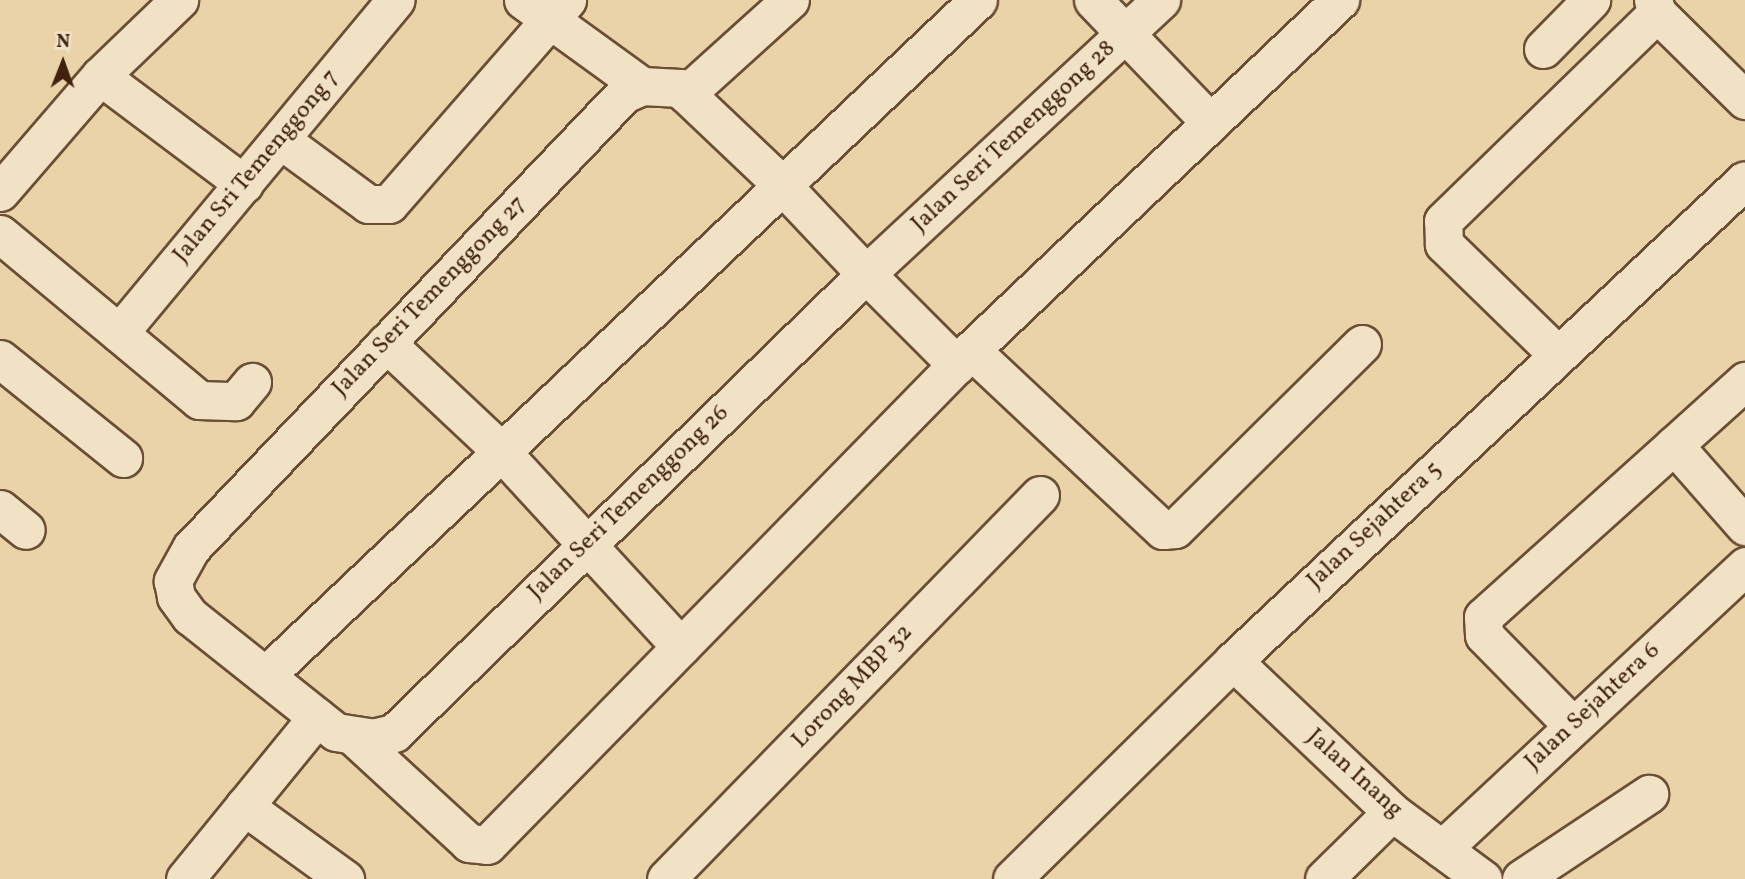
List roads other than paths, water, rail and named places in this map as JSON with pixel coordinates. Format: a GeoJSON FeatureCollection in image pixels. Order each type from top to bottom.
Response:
{"type":"FeatureCollection","features":[{"type":"Feature","properties":{"kind":"street"},"geometry":{"type":"LineString","coordinates":[[0,192],[100,76],[179,0]]}},
{"type":"Feature","properties":{"kind":"street","name":"Jalan Sri Temenggong 7"},"geometry":{"type":"LineString","coordinates":[[119,333],[395,0]]}},
{"type":"Feature","properties":{"kind":"street"},"geometry":{"type":"LineString","coordinates":[[686,94],[790,0]]}},
{"type":"Feature","properties":{"kind":"street"},"geometry":{"type":"LineString","coordinates":[[265,676],[498,448],[978,0]]}},
{"type":"Feature","properties":{"kind":"street"},"geometry":{"type":"LineString","coordinates":[[1093,0],[1211,123]]}},
{"type":"Feature","properties":{"kind":"street","name":"Jalan Seri Temenggong 28"},"geometry":{"type":"LineString","coordinates":[[866,274],[1161,0]]}},
{"type":"Feature","properties":{"kind":"street"},"geometry":{"type":"LineString","coordinates":[[386,343],[498,448],[681,647],[964,357],[1340,0]]}},
{"type":"Feature","properties":{"kind":"street"},"geometry":{"type":"LineString","coordinates":[[1543,49],[1591,0]]}},
{"type":"Feature","properties":{"kind":"street"},"geometry":{"type":"LineString","coordinates":[[281,140],[368,204],[389,204],[546,6],[642,86],[680,88],[780,183],[866,274],[1163,530],[1175,529],[1362,344]]}},
{"type":"Feature","properties":{"kind":"street"},"geometry":{"type":"LineString","coordinates":[[1557,354],[1444,244],[1443,222],[1655,6],[1744,97]]}},
{"type":"Feature","properties":{"kind":"street"},"geometry":{"type":"LineString","coordinates":[[100,76],[244,184]]}},
{"type":"Feature","properties":{"kind":"street","name":"Jalan Seri Temenggong 27"},"geometry":{"type":"LineString","coordinates":[[642,86],[624,94],[191,548],[173,581],[176,597],[190,616],[317,717],[355,738],[468,843],[487,845],[681,647]]}},
{"type":"Feature","properties":{"kind":"street","name":"Jalan Sejahtera 5"},"geometry":{"type":"LineString","coordinates":[[1012,879],[1233,661],[1745,180]]}},
{"type":"Feature","properties":{"kind":"street"},"geometry":{"type":"LineString","coordinates":[[1,235],[199,400],[236,401],[253,382]]}},
{"type":"Feature","properties":{"kind":"street","name":"Jalan Seri Temenggong 26"},"geometry":{"type":"LineString","coordinates":[[355,738],[394,733],[866,274]]}},
{"type":"Feature","properties":{"kind":"street"},"geometry":{"type":"LineString","coordinates":[[0,359],[122,458]]}},
{"type":"Feature","properties":{"kind":"street"},"geometry":{"type":"LineString","coordinates":[[1573,726],[1484,635],[1483,617],[1745,381]]}},
{"type":"Feature","properties":{"kind":"street"},"geometry":{"type":"LineString","coordinates":[[1674,445],[1745,526]]}},
{"type":"Feature","properties":{"kind":"street","name":"Lorong MBP 32"},"geometry":{"type":"LineString","coordinates":[[666,879],[1040,495]]}},
{"type":"Feature","properties":{"kind":"street","name":"Jalan Sejahtera 6"},"geometry":{"type":"LineString","coordinates":[[1442,849],[1745,566]]}},
{"type":"Feature","properties":{"kind":"street","name":"Jalan Inang"},"geometry":{"type":"LineString","coordinates":[[1233,661],[1392,811],[1483,879]]}},
{"type":"Feature","properties":{"kind":"street"},"geometry":{"type":"LineString","coordinates":[[185,879],[317,717]]}},
{"type":"Feature","properties":{"kind":"street"},"geometry":{"type":"LineString","coordinates":[[1521,879],[1649,794]]}},
{"type":"Feature","properties":{"kind":"street"},"geometry":{"type":"LineString","coordinates":[[244,806],[345,879]]}},
{"type":"Feature","properties":{"kind":"street"},"geometry":{"type":"LineString","coordinates":[[1324,879],[1392,811]]}}]}
